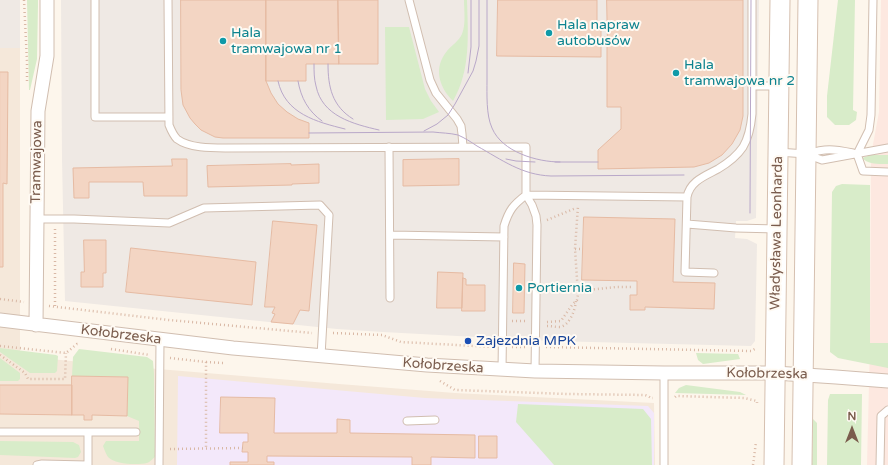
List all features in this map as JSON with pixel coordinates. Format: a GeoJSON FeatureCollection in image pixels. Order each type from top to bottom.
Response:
{"type":"FeatureCollection","features":[{"type":"Feature","properties":{"kind":"main road","name":"Władysława Leonharda"},"geometry":{"type":"LineString","coordinates":[[774,465],[780,0]]}},
{"type":"Feature","properties":{"kind":"main road","name":"Władysława Leonharda"},"geometry":{"type":"LineString","coordinates":[[802,465],[808,0]]}},
{"type":"Feature","properties":{"kind":"street","name":"Tramwajowa"},"geometry":{"type":"LineString","coordinates":[[36,325],[38,111],[47,56],[47,0]]}},
{"type":"Feature","properties":{"kind":"street","name":"Kołobrzeska"},"geometry":{"type":"LineString","coordinates":[[0,320],[233,348],[427,365],[535,371],[776,373],[888,381]]}},
{"type":"Feature","properties":{"kind":"lane"},"geometry":{"type":"LineString","coordinates":[[95,0],[95,117],[168,117]]}},
{"type":"Feature","properties":{"kind":"lane"},"geometry":{"type":"LineString","coordinates":[[168,0],[168,117],[171,132],[177,139],[185,143],[197,146],[225,148],[526,147],[526,195],[532,204],[537,225],[535,371]]}},
{"type":"Feature","properties":{"kind":"lane"},"geometry":{"type":"LineString","coordinates":[[409,0],[430,80],[436,93],[457,119],[462,134],[463,147]]}},
{"type":"Feature","properties":{"kind":"lane"},"geometry":{"type":"LineString","coordinates":[[714,273],[685,272],[688,197],[690,188],[693,184],[730,161],[739,152],[743,147],[749,133],[751,122],[752,86],[752,0]]}},
{"type":"Feature","properties":{"kind":"lane"},"geometry":{"type":"LineString","coordinates":[[873,0],[871,116],[869,130],[857,154],[863,171],[888,172]]}},
{"type":"Feature","properties":{"kind":"lane"},"geometry":{"type":"LineString","coordinates":[[752,86],[779,86]]}},
{"type":"Feature","properties":{"kind":"lane"},"geometry":{"type":"LineString","coordinates":[[389,147],[390,298]]}},
{"type":"Feature","properties":{"kind":"lane"},"geometry":{"type":"LineString","coordinates":[[778,152],[806,154],[821,150],[836,149],[857,154],[888,148]]}},
{"type":"Feature","properties":{"kind":"lane"},"geometry":{"type":"LineString","coordinates":[[502,370],[504,226],[507,214],[515,203],[526,195],[688,197]]}},
{"type":"Feature","properties":{"kind":"lane"},"geometry":{"type":"LineString","coordinates":[[37,219],[169,223],[204,208],[320,205],[329,215],[321,356]]}},
{"type":"Feature","properties":{"kind":"lane"},"geometry":{"type":"LineString","coordinates":[[687,224],[736,228],[777,229]]}},
{"type":"Feature","properties":{"kind":"lane"},"geometry":{"type":"LineString","coordinates":[[390,235],[504,237]]}},
{"type":"Feature","properties":{"kind":"lane"},"geometry":{"type":"LineString","coordinates":[[159,465],[160,340]]}},
{"type":"Feature","properties":{"kind":"lane"},"geometry":{"type":"LineString","coordinates":[[664,373],[664,465]]}},
{"type":"Feature","properties":{"kind":"lane"},"geometry":{"type":"LineString","coordinates":[[880,465],[881,416],[888,410]]}},
{"type":"Feature","properties":{"kind":"lane"},"geometry":{"type":"LineString","coordinates":[[407,421],[435,420]]}},
{"type":"Feature","properties":{"kind":"lane"},"geometry":{"type":"LineString","coordinates":[[0,432],[136,432]]}},
{"type":"Feature","properties":{"kind":"lane"},"geometry":{"type":"LineString","coordinates":[[37,465],[88,465],[88,432]]}},
{"type":"Feature","properties":{"kind":"path"},"geometry":{"type":"LineString","coordinates":[[547,326],[559,327],[565,324],[569,320],[574,309],[578,291],[575,249],[578,196]]}},
{"type":"Feature","properties":{"kind":"path"},"geometry":{"type":"LineString","coordinates":[[537,225],[578,207]]}},
{"type":"Feature","properties":{"kind":"path"},"geometry":{"type":"LineString","coordinates":[[55,219],[55,306]]}},
{"type":"Feature","properties":{"kind":"path"},"geometry":{"type":"LineString","coordinates":[[575,249],[583,249]]}},
{"type":"Feature","properties":{"kind":"path"},"geometry":{"type":"LineString","coordinates":[[578,291],[631,287]]}},
{"type":"Feature","properties":{"kind":"path"},"geometry":{"type":"LineString","coordinates":[[0,299],[177,321],[322,334],[337,333],[382,335],[401,342],[503,347],[535,346],[751,351],[757,348]]}},
{"type":"Feature","properties":{"kind":"path"},"geometry":{"type":"LineString","coordinates":[[547,322],[562,321],[576,300]]}},
{"type":"Feature","properties":{"kind":"path"},"geometry":{"type":"LineString","coordinates":[[0,346],[66,353],[77,344],[85,345]]}},
{"type":"Feature","properties":{"kind":"path"},"geometry":{"type":"LineString","coordinates":[[107,348],[206,362],[225,363]]}},
{"type":"Feature","properties":{"kind":"path"},"geometry":{"type":"LineString","coordinates":[[0,355],[25,373],[28,379],[65,379],[66,353]]}},
{"type":"Feature","properties":{"kind":"path"},"geometry":{"type":"LineString","coordinates":[[206,362],[206,448]]}},
{"type":"Feature","properties":{"kind":"path"},"geometry":{"type":"LineString","coordinates":[[439,380],[455,390],[648,396],[650,398],[664,399],[675,399],[676,396],[744,398],[757,401]]}},
{"type":"Feature","properties":{"kind":"path"},"geometry":{"type":"LineString","coordinates":[[159,449],[242,448]]}},
{"type":"Feature","properties":{"kind":"shaded area"},"geometry":{"type":"Polygon","coordinates":[[[0,0],[20,0],[20,48],[0,48],[0,0]]]}},
{"type":"Feature","properties":{"kind":"shaded area"},"geometry":{"type":"Polygon","coordinates":[[[61,0],[759,0],[756,218],[747,221],[736,221],[735,238],[747,239],[757,244],[755,341],[751,346],[551,341],[383,332],[337,329],[65,301],[61,0]]]}},
{"type":"Feature","properties":{"kind":"shaded area"},"geometry":{"type":"Polygon","coordinates":[[[881,0],[888,0],[888,465],[867,465],[870,343],[871,155],[879,112],[881,0]]]}},
{"type":"Feature","properties":{"kind":"shaded area"},"geometry":{"type":"Polygon","coordinates":[[[0,48],[20,48],[20,356],[122,366],[455,393],[654,403],[655,465],[0,465],[0,48]]]}},
{"type":"Feature","properties":{"kind":"shaded area"},"geometry":{"type":"Polygon","coordinates":[[[178,376],[425,398],[648,406],[654,413],[654,465],[177,465],[178,376]]]}},
{"type":"Feature","properties":{"kind":"green space"},"geometry":{"type":"Polygon","coordinates":[[[27,0],[38,0],[37,59],[30,90],[29,90],[27,0]]]}},
{"type":"Feature","properties":{"kind":"green space"},"geometry":{"type":"Polygon","coordinates":[[[464,0],[467,0],[468,26],[466,65],[459,89],[453,101],[448,96],[441,84],[439,71],[443,57],[462,34],[464,22],[464,0]]]}},
{"type":"Feature","properties":{"kind":"green space"},"geometry":{"type":"Polygon","coordinates":[[[838,0],[855,0],[853,110],[857,112],[856,120],[849,125],[835,125],[827,117],[827,96],[838,0]]]}},
{"type":"Feature","properties":{"kind":"green space"},"geometry":{"type":"Polygon","coordinates":[[[385,27],[409,27],[425,89],[439,112],[423,119],[386,120],[385,27]]]}},
{"type":"Feature","properties":{"kind":"green space"},"geometry":{"type":"Polygon","coordinates":[[[871,155],[888,155],[888,164],[871,163],[862,158],[871,155]]]}},
{"type":"Feature","properties":{"kind":"green space"},"geometry":{"type":"Polygon","coordinates":[[[842,184],[870,185],[870,343],[888,343],[888,368],[838,358],[830,352],[832,192],[836,186],[842,184]]]}},
{"type":"Feature","properties":{"kind":"green space"},"geometry":{"type":"Polygon","coordinates":[[[0,348],[56,355],[58,356],[57,371],[55,373],[30,373],[0,352],[0,348]]]}},
{"type":"Feature","properties":{"kind":"green space"},"geometry":{"type":"Polygon","coordinates":[[[79,349],[147,357],[153,361],[155,457],[149,462],[143,464],[127,464],[116,462],[108,457],[103,446],[106,441],[139,441],[139,421],[127,416],[128,377],[72,376],[73,357],[79,349]]]}},
{"type":"Feature","properties":{"kind":"green space"},"geometry":{"type":"Polygon","coordinates":[[[696,353],[738,354],[740,359],[703,364],[698,360],[696,353]]]}},
{"type":"Feature","properties":{"kind":"green space"},"geometry":{"type":"Polygon","coordinates":[[[0,358],[20,373],[20,379],[18,381],[0,381],[0,358]]]}},
{"type":"Feature","properties":{"kind":"green space"},"geometry":{"type":"Polygon","coordinates":[[[686,385],[740,392],[746,395],[675,393],[679,388],[686,385]]]}},
{"type":"Feature","properties":{"kind":"green space"},"geometry":{"type":"Polygon","coordinates":[[[830,394],[862,394],[861,465],[827,465],[828,400],[830,394]]]}},
{"type":"Feature","properties":{"kind":"green space"},"geometry":{"type":"Polygon","coordinates":[[[518,404],[643,409],[651,419],[652,465],[554,465],[516,422],[518,404]]]}},
{"type":"Feature","properties":{"kind":"green space"},"geometry":{"type":"Polygon","coordinates":[[[813,419],[817,423],[817,465],[812,465],[813,419]]]}},
{"type":"Feature","properties":{"kind":"green space"},"geometry":{"type":"Polygon","coordinates":[[[0,441],[73,442],[79,445],[81,452],[78,457],[75,458],[0,455],[0,441]]]}},
{"type":"Feature","properties":{"kind":"building","name":"Hala tramwajowa nr 1"},"geometry":{"type":"Polygon","coordinates":[[[181,0],[266,0],[266,81],[278,104],[298,119],[309,123],[309,138],[223,138],[215,137],[201,130],[195,124],[183,105],[181,90],[181,0]]]}},
{"type":"Feature","properties":{"kind":"building"},"geometry":{"type":"Polygon","coordinates":[[[266,0],[338,0],[339,64],[306,64],[306,81],[266,81],[266,0]]]}},
{"type":"Feature","properties":{"kind":"building"},"geometry":{"type":"Polygon","coordinates":[[[338,0],[378,0],[378,64],[339,64],[338,0]]]}},
{"type":"Feature","properties":{"kind":"building","name":"Hala napraw autobusów"},"geometry":{"type":"Polygon","coordinates":[[[498,0],[597,0],[597,28],[601,28],[601,57],[497,56],[498,0]]]}},
{"type":"Feature","properties":{"kind":"building","name":"Hala tramwajowa nr 2"},"geometry":{"type":"Polygon","coordinates":[[[607,0],[743,0],[743,116],[740,130],[732,144],[722,155],[709,163],[694,167],[598,169],[598,150],[621,129],[621,107],[607,107],[607,43],[601,43],[601,37],[607,37],[607,0]]]}},
{"type":"Feature","properties":{"kind":"building"},"geometry":{"type":"Polygon","coordinates":[[[0,72],[8,72],[7,184],[3,183],[3,267],[0,267],[0,72]]]}},
{"type":"Feature","properties":{"kind":"building"},"geometry":{"type":"Polygon","coordinates":[[[172,159],[187,159],[187,196],[144,196],[143,182],[89,182],[89,198],[74,198],[73,168],[172,166],[172,159]]]}},
{"type":"Feature","properties":{"kind":"building"},"geometry":{"type":"Polygon","coordinates":[[[459,159],[459,185],[403,186],[403,160],[459,159]]]}},
{"type":"Feature","properties":{"kind":"building"},"geometry":{"type":"Polygon","coordinates":[[[319,164],[319,183],[208,187],[207,166],[319,164]]]}},
{"type":"Feature","properties":{"kind":"building"},"geometry":{"type":"Polygon","coordinates":[[[584,217],[675,219],[673,282],[715,283],[714,309],[645,307],[645,310],[630,310],[630,295],[637,295],[637,281],[582,280],[584,217]]]}},
{"type":"Feature","properties":{"kind":"building"},"geometry":{"type":"Polygon","coordinates":[[[273,221],[317,225],[309,311],[300,310],[293,324],[271,322],[275,314],[272,313],[275,307],[265,307],[273,221]]]}},
{"type":"Feature","properties":{"kind":"building"},"geometry":{"type":"Polygon","coordinates":[[[84,240],[106,240],[106,273],[103,273],[103,287],[81,287],[81,272],[84,272],[84,240]]]}},
{"type":"Feature","properties":{"kind":"building"},"geometry":{"type":"Polygon","coordinates":[[[131,248],[256,262],[252,305],[126,292],[131,248]]]}},
{"type":"Feature","properties":{"kind":"building","name":"Portiernia"},"geometry":{"type":"Polygon","coordinates":[[[514,263],[525,264],[524,313],[513,313],[514,263]]]}},
{"type":"Feature","properties":{"kind":"building"},"geometry":{"type":"Polygon","coordinates":[[[438,272],[463,273],[462,308],[437,308],[438,272]]]}},
{"type":"Feature","properties":{"kind":"building"},"geometry":{"type":"Polygon","coordinates":[[[463,278],[466,279],[466,285],[485,285],[485,311],[462,311],[463,278]]]}},
{"type":"Feature","properties":{"kind":"building"},"geometry":{"type":"Polygon","coordinates":[[[72,376],[128,377],[127,416],[92,415],[92,420],[84,420],[84,415],[72,415],[72,376]]]}},
{"type":"Feature","properties":{"kind":"building"},"geometry":{"type":"Polygon","coordinates":[[[0,385],[72,385],[72,415],[0,414],[0,385]]]}},
{"type":"Feature","properties":{"kind":"building"},"geometry":{"type":"Polygon","coordinates":[[[221,397],[275,398],[274,433],[337,433],[337,419],[350,420],[350,433],[475,435],[475,458],[431,457],[431,465],[412,465],[412,457],[267,456],[267,462],[274,462],[274,465],[230,465],[230,462],[248,462],[248,452],[242,452],[243,442],[248,442],[248,433],[220,433],[221,397]]]}},
{"type":"Feature","properties":{"kind":"building"},"geometry":{"type":"Polygon","coordinates":[[[479,436],[497,436],[497,458],[479,458],[479,436]]]}},
{"type":"Feature","properties":{"kind":"tram line"},"geometry":{"type":"LineString","coordinates":[[468,73],[471,47],[471,0]]}},
{"type":"Feature","properties":{"kind":"tram line"},"geometry":{"type":"LineString","coordinates":[[424,131],[437,124],[448,115],[473,71],[479,46],[479,0]]}},
{"type":"Feature","properties":{"kind":"tram line"},"geometry":{"type":"LineString","coordinates":[[487,0],[487,104],[492,128],[504,143],[521,154],[531,158],[551,162],[560,162]]}},
{"type":"Feature","properties":{"kind":"tram line"},"geometry":{"type":"LineString","coordinates":[[750,213],[751,0]]}},
{"type":"Feature","properties":{"kind":"tram line"},"geometry":{"type":"LineString","coordinates":[[314,64],[314,78],[316,86],[319,96],[325,105],[340,117],[359,125],[379,130]]}},
{"type":"Feature","properties":{"kind":"tram line"},"geometry":{"type":"LineString","coordinates":[[328,64],[330,88],[336,102],[340,108],[353,119]]}},
{"type":"Feature","properties":{"kind":"tram line"},"geometry":{"type":"LineString","coordinates":[[278,81],[287,101],[295,109],[313,119],[345,129]]}},
{"type":"Feature","properties":{"kind":"tram line"},"geometry":{"type":"LineString","coordinates":[[298,81],[306,104],[322,121]]}},
{"type":"Feature","properties":{"kind":"tram line"},"geometry":{"type":"LineString","coordinates":[[309,133],[433,132],[455,134],[512,166],[541,175],[684,175]]}},
{"type":"Feature","properties":{"kind":"tram line"},"geometry":{"type":"LineString","coordinates":[[506,159],[535,162]]}},
{"type":"Feature","properties":{"kind":"tram line"},"geometry":{"type":"LineString","coordinates":[[555,162],[598,162]]}},
{"type":"Feature","properties":{"kind":"place","name":"Hala napraw autobusów"},"geometry":{"type":"Point","coordinates":[549,33]}},
{"type":"Feature","properties":{"kind":"place","name":"Hala tramwajowa nr 1"},"geometry":{"type":"Point","coordinates":[223,41]}},
{"type":"Feature","properties":{"kind":"place","name":"Hala tramwajowa nr 2"},"geometry":{"type":"Point","coordinates":[676,73]}},
{"type":"Feature","properties":{"kind":"place","name":"Portiernia"},"geometry":{"type":"Point","coordinates":[519,288]}},
{"type":"Feature","properties":{"kind":"place","name":"Zajezdnia MPK"},"geometry":{"type":"Point","coordinates":[468,341]}}]}
